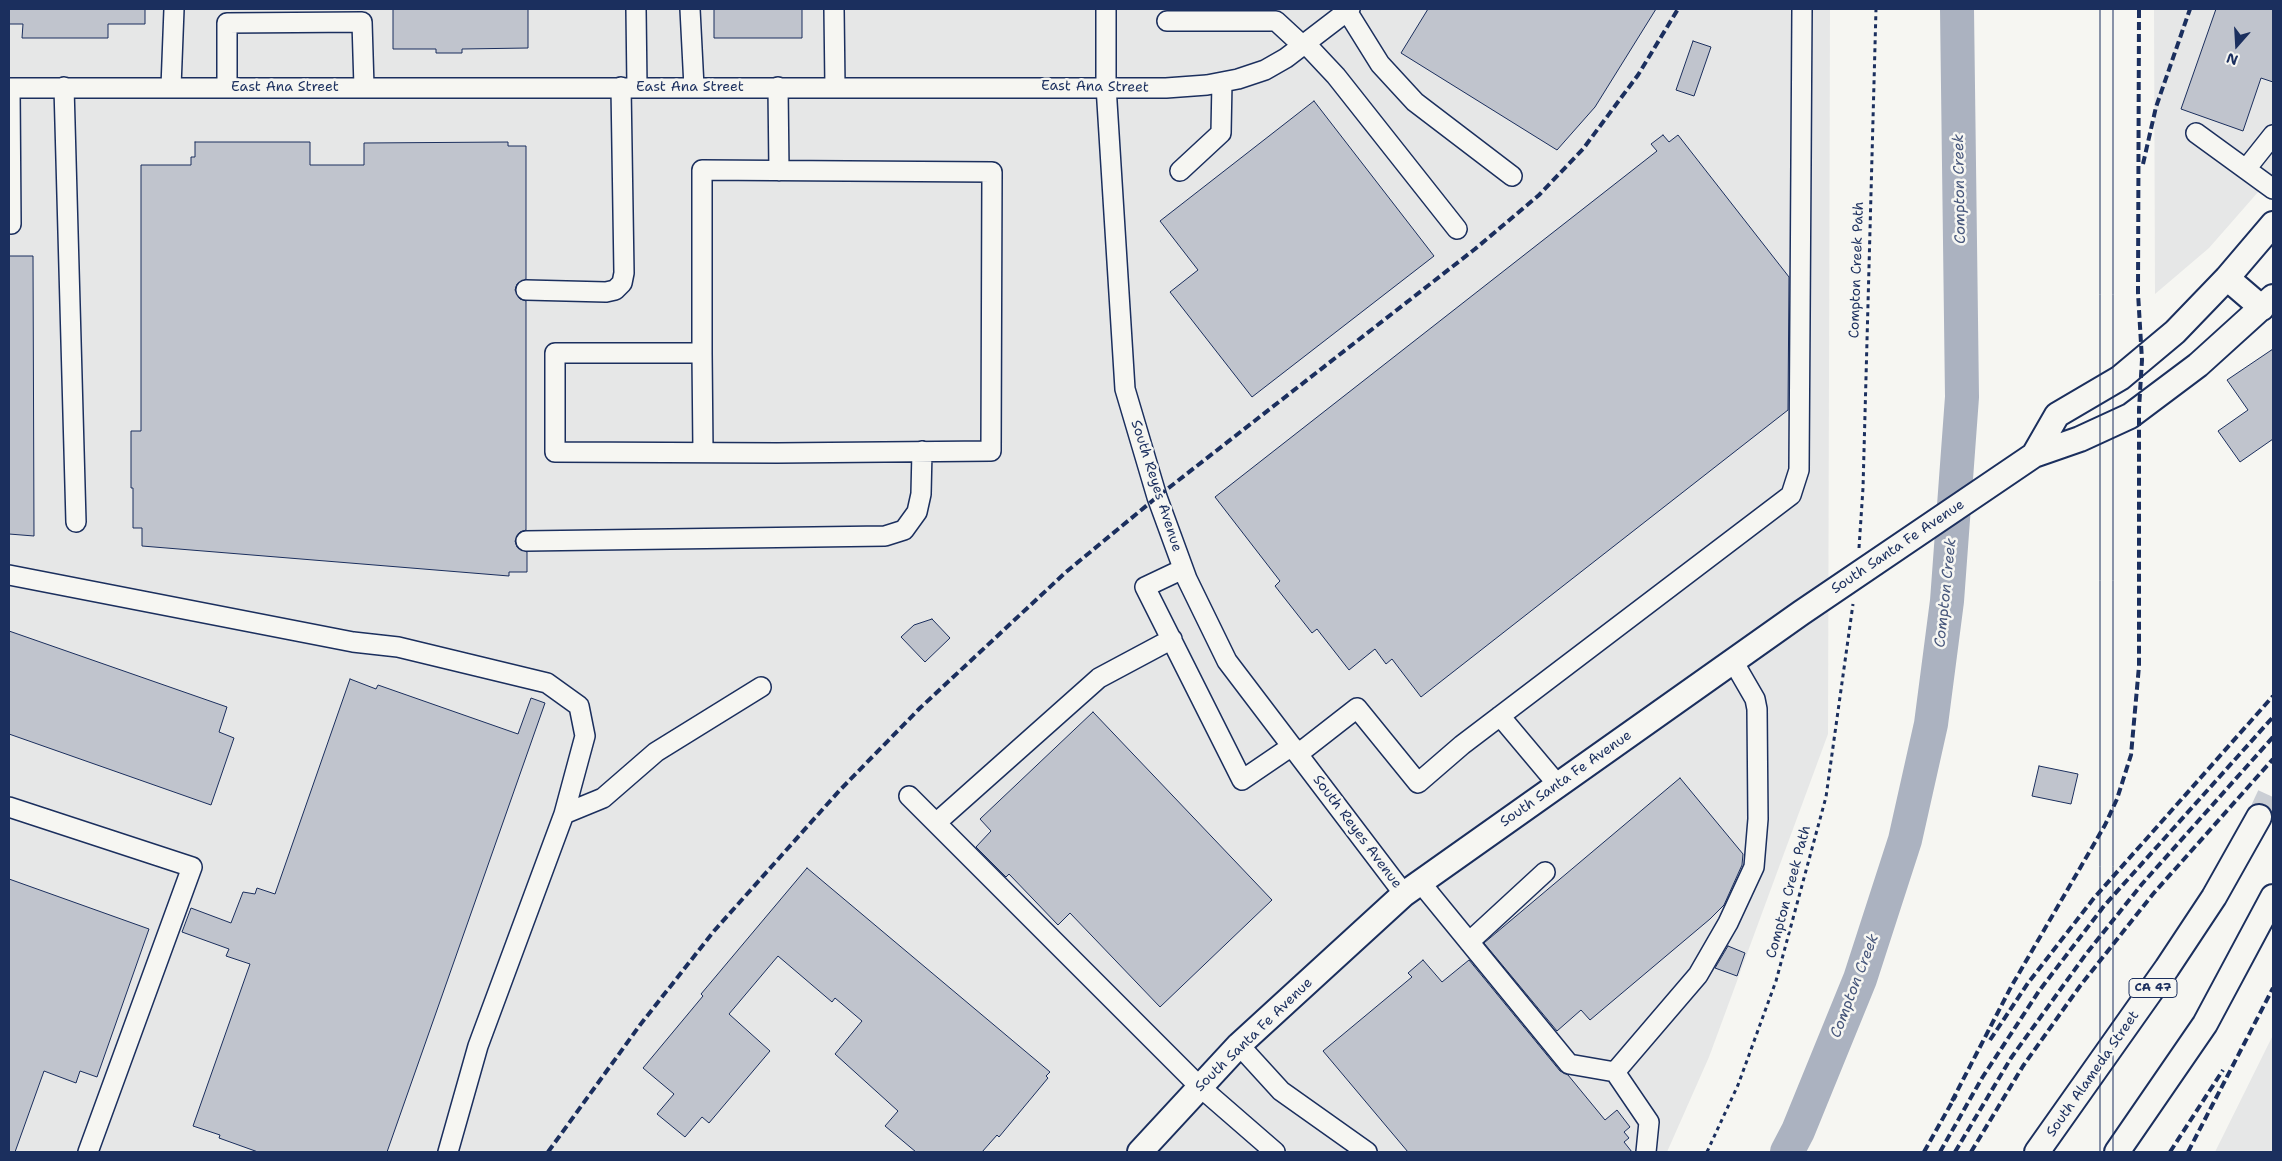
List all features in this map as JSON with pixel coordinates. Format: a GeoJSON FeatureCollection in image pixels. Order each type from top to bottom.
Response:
{"type":"FeatureCollection","features":[{"type":"Feature","properties":{"kind":"main road","name":"South Santa Fe Avenue"},"geometry":{"type":"LineString","coordinates":[[2034,455],[2057,415],[2120,378],[2175,332],[2227,278],[2273,224]]}},
{"type":"Feature","properties":{"kind":"main road"},"geometry":{"type":"LineString","coordinates":[[2227,278],[2267,303]]}},
{"type":"Feature","properties":{"kind":"main road","name":"South Santa Fe Avenue"},"geometry":{"type":"LineString","coordinates":[[1140,1152],[1199,1086],[1239,1045],[1412,888],[1733,661],[2034,455],[2080,439],[2130,416],[2198,366],[2267,303]]}},
{"type":"Feature","properties":{"kind":"main road","name":"South Alameda Street"},"geometry":{"type":"LineString","coordinates":[[2037,1152],[2167,968],[2214,896],[2259,817]]}},
{"type":"Feature","properties":{"kind":"main road"},"geometry":{"type":"LineString","coordinates":[[2118,1152],[2204,1024],[2273,897]]}},
{"type":"Feature","properties":{"kind":"street"},"geometry":{"type":"LineString","coordinates":[[170,87],[174,9]]}},
{"type":"Feature","properties":{"kind":"street"},"geometry":{"type":"LineString","coordinates":[[526,290],[606,292],[615,290],[622,283],[624,272],[629,87],[636,9]]}},
{"type":"Feature","properties":{"kind":"street"},"geometry":{"type":"LineString","coordinates":[[690,9],[694,87]]}},
{"type":"Feature","properties":{"kind":"street"},"geometry":{"type":"LineString","coordinates":[[834,9],[835,87]]}},
{"type":"Feature","properties":{"kind":"street","name":"South Reyes Avenue"},"geometry":{"type":"LineString","coordinates":[[1106,9],[1106,86],[1125,389],[1157,497],[1183,569],[1227,661],[1295,750],[1412,888],[1469,942],[1569,1064],[1615,1072]]}},
{"type":"Feature","properties":{"kind":"street"},"geometry":{"type":"LineString","coordinates":[[1183,569],[1146,587],[1242,780],[1295,750],[1357,708],[1418,783],[1462,745],[1791,495],[1799,470],[1802,9]]}},
{"type":"Feature","properties":{"kind":"street"},"geometry":{"type":"LineString","coordinates":[[1348,10],[1380,64],[1415,102],[1512,176]]}},
{"type":"Feature","properties":{"kind":"street","name":"East Ana Street"},"geometry":{"type":"LineString","coordinates":[[9,88],[1106,86],[1166,88],[1222,82],[1265,70],[1348,10]]}},
{"type":"Feature","properties":{"kind":"street"},"geometry":{"type":"LineString","coordinates":[[1167,21],[1276,21],[1336,76],[1457,229]]}},
{"type":"Feature","properties":{"kind":"street"},"geometry":{"type":"LineString","coordinates":[[228,87],[227,23],[342,22],[362,22],[364,87]]}},
{"type":"Feature","properties":{"kind":"street"},"geometry":{"type":"LineString","coordinates":[[1180,171],[1221,133],[1222,82]]}},
{"type":"Feature","properties":{"kind":"street"},"geometry":{"type":"LineString","coordinates":[[64,87],[76,522]]}},
{"type":"Feature","properties":{"kind":"street"},"geometry":{"type":"LineString","coordinates":[[778,87],[779,171]]}},
{"type":"Feature","properties":{"kind":"street"},"geometry":{"type":"LineString","coordinates":[[9,88],[11,224]]}},
{"type":"Feature","properties":{"kind":"street"},"geometry":{"type":"LineString","coordinates":[[2196,134],[2273,189]]}},
{"type":"Feature","properties":{"kind":"street"},"geometry":{"type":"LineString","coordinates":[[2246,169],[2273,136]]}},
{"type":"Feature","properties":{"kind":"street"},"geometry":{"type":"LineString","coordinates":[[702,353],[556,353],[555,452],[702,452],[991,451],[992,172],[702,170],[702,353],[702,452]]}},
{"type":"Feature","properties":{"kind":"street"},"geometry":{"type":"LineString","coordinates":[[526,541],[885,536],[904,530],[917,512],[921,494],[922,451]]}},
{"type":"Feature","properties":{"kind":"street"},"geometry":{"type":"LineString","coordinates":[[9,575],[353,642],[398,647],[547,682],[580,706],[585,736],[564,814],[478,1046],[448,1152]]}},
{"type":"Feature","properties":{"kind":"street"},"geometry":{"type":"LineString","coordinates":[[936,823],[1099,678],[1172,640]]}},
{"type":"Feature","properties":{"kind":"street"},"geometry":{"type":"LineString","coordinates":[[1646,1152],[1649,1122],[1615,1072],[1698,975],[1728,923],[1754,867],[1758,819],[1755,698],[1733,661]]}},
{"type":"Feature","properties":{"kind":"street"},"geometry":{"type":"LineString","coordinates":[[564,814],[603,798],[656,752],[761,687]]}},
{"type":"Feature","properties":{"kind":"street"},"geometry":{"type":"LineString","coordinates":[[1500,716],[1558,785]]}},
{"type":"Feature","properties":{"kind":"street"},"geometry":{"type":"LineString","coordinates":[[909,796],[1199,1086],[1275,1152]]}},
{"type":"Feature","properties":{"kind":"street"},"geometry":{"type":"LineString","coordinates":[[9,807],[192,867],[88,1152]]}},
{"type":"Feature","properties":{"kind":"street"},"geometry":{"type":"LineString","coordinates":[[1469,942],[1546,872]]}},
{"type":"Feature","properties":{"kind":"street"},"geometry":{"type":"LineString","coordinates":[[1239,1045],[1281,1091],[1368,1152]]}},
{"type":"Feature","properties":{"kind":"path","name":"Compton Creek Path"},"geometry":{"type":"LineString","coordinates":[[1860,532],[1876,9]]}},
{"type":"Feature","properties":{"kind":"path","name":"Compton Creek Path"},"geometry":{"type":"LineString","coordinates":[[1707,1152],[1738,1085],[1776,981],[1809,861],[1826,797],[1850,627]]}},
{"type":"Feature","properties":{"kind":"shaded area"},"geometry":{"type":"Polygon","coordinates":[[[9,9],[1830,9],[1828,734],[1709,1057],[1667,1152],[9,1152],[9,9]]]}},
{"type":"Feature","properties":{"kind":"shaded area"},"geometry":{"type":"Polygon","coordinates":[[[2154,9],[2273,9],[2273,175],[2209,248],[2155,294],[2154,9]]]}},
{"type":"Feature","properties":{"kind":"shaded area"},"geometry":{"type":"Polygon","coordinates":[[[2273,1035],[2273,1152],[2215,1152],[2273,1035]]]}},
{"type":"Feature","properties":{"kind":"building"},"geometry":{"type":"Polygon","coordinates":[[[9,9],[145,9],[145,24],[108,24],[108,38],[22,38],[23,24],[9,24],[9,9]]]}},
{"type":"Feature","properties":{"kind":"building"},"geometry":{"type":"Polygon","coordinates":[[[393,9],[528,9],[528,48],[462,49],[462,53],[436,53],[436,49],[393,49],[393,9]]]}},
{"type":"Feature","properties":{"kind":"building"},"geometry":{"type":"Polygon","coordinates":[[[714,9],[802,9],[802,38],[714,38],[714,9]]]}},
{"type":"Feature","properties":{"kind":"building"},"geometry":{"type":"Polygon","coordinates":[[[1428,9],[1656,9],[1595,107],[1557,150],[1401,53],[1428,9]]]}},
{"type":"Feature","properties":{"kind":"building"},"geometry":{"type":"Polygon","coordinates":[[[2216,9],[2273,9],[2273,82],[2261,78],[2243,131],[2181,109],[2216,9]]]}},
{"type":"Feature","properties":{"kind":"building"},"geometry":{"type":"Polygon","coordinates":[[[1693,41],[1711,47],[1694,96],[1676,90],[1693,41]]]}},
{"type":"Feature","properties":{"kind":"building"},"geometry":{"type":"Polygon","coordinates":[[[1314,101],[1434,256],[1252,397],[1170,292],[1198,270],[1160,221],[1314,101]]]}},
{"type":"Feature","properties":{"kind":"building"},"geometry":{"type":"Polygon","coordinates":[[[1663,135],[1669,142],[1678,135],[1789,277],[1788,410],[1421,697],[1392,659],[1386,664],[1375,649],[1349,670],[1317,629],[1312,633],[1275,586],[1280,581],[1215,497],[1657,151],[1651,144],[1663,135]]]}},
{"type":"Feature","properties":{"kind":"building"},"geometry":{"type":"Polygon","coordinates":[[[195,142],[310,142],[310,165],[364,165],[364,143],[508,142],[508,146],[526,146],[526,279],[517,284],[515,290],[520,299],[526,301],[526,530],[520,532],[515,541],[517,547],[527,552],[527,572],[509,572],[509,576],[142,546],[142,528],[133,528],[133,488],[131,488],[131,431],[141,431],[141,165],[191,165],[191,157],[195,157],[195,142]]]}},
{"type":"Feature","properties":{"kind":"building"},"geometry":{"type":"Polygon","coordinates":[[[9,256],[33,256],[34,536],[9,534],[9,256]]]}},
{"type":"Feature","properties":{"kind":"building"},"geometry":{"type":"Polygon","coordinates":[[[2273,349],[2273,439],[2240,462],[2218,431],[2248,410],[2227,380],[2273,349]]]}},
{"type":"Feature","properties":{"kind":"building"},"geometry":{"type":"Polygon","coordinates":[[[932,619],[950,638],[925,662],[901,637],[914,625],[932,619]]]}},
{"type":"Feature","properties":{"kind":"building"},"geometry":{"type":"Polygon","coordinates":[[[9,631],[227,707],[219,732],[234,738],[211,805],[9,734],[9,631]]]}},
{"type":"Feature","properties":{"kind":"building"},"geometry":{"type":"Polygon","coordinates":[[[350,679],[376,689],[378,685],[518,734],[531,698],[545,703],[387,1152],[258,1152],[219,1138],[220,1135],[193,1126],[250,964],[226,956],[229,949],[182,932],[191,908],[231,923],[243,892],[255,894],[257,888],[275,894],[350,679]]]}},
{"type":"Feature","properties":{"kind":"building"},"geometry":{"type":"Polygon","coordinates":[[[1093,712],[1272,900],[1160,1007],[1070,913],[1058,925],[1009,874],[1006,877],[976,847],[991,831],[980,819],[1093,712]]]}},
{"type":"Feature","properties":{"kind":"building"},"geometry":{"type":"Polygon","coordinates":[[[2039,766],[2078,774],[2071,804],[2032,796],[2039,766]]]}},
{"type":"Feature","properties":{"kind":"building"},"geometry":{"type":"Polygon","coordinates":[[[1680,778],[1743,854],[1742,865],[1724,905],[1710,919],[1590,1020],[1581,1010],[1557,1031],[1484,943],[1680,778]]]}},
{"type":"Feature","properties":{"kind":"building"},"geometry":{"type":"Polygon","coordinates":[[[807,868],[1050,1072],[1046,1076],[1048,1078],[999,1137],[997,1135],[982,1152],[916,1152],[885,1126],[898,1111],[835,1054],[862,1021],[835,998],[832,1002],[778,956],[729,1014],[770,1051],[709,1123],[702,1117],[685,1137],[657,1114],[674,1094],[643,1068],[703,996],[701,994],[807,868]]]}},
{"type":"Feature","properties":{"kind":"building"},"geometry":{"type":"Polygon","coordinates":[[[9,879],[149,929],[97,1077],[80,1071],[76,1083],[44,1071],[15,1152],[9,1152],[9,879]]]}},
{"type":"Feature","properties":{"kind":"building"},"geometry":{"type":"Polygon","coordinates":[[[1728,946],[1745,953],[1737,976],[1715,968],[1728,946]]]}},
{"type":"Feature","properties":{"kind":"building"},"geometry":{"type":"Polygon","coordinates":[[[1423,960],[1442,982],[1469,960],[1560,1071],[1568,1075],[1605,1120],[1617,1110],[1630,1127],[1624,1132],[1629,1138],[1624,1142],[1632,1152],[1408,1152],[1323,1051],[1412,977],[1408,973],[1423,960]]]}},
{"type":"Feature","properties":{"kind":"waterway","name":"Compton Creek"},"geometry":{"type":"LineString","coordinates":[[1787,1152],[1798,1131],[1860,979],[1905,840],[1931,724],[1947,601],[1962,397],[1957,9]]}},
{"type":"Feature","properties":{"kind":"tunnel"},"geometry":{"type":"LineString","coordinates":[[2259,817],[2273,787]]}},
{"type":"Feature","properties":{"kind":"tram line"},"geometry":{"type":"LineString","coordinates":[[2100,9],[2100,1152]]}},
{"type":"Feature","properties":{"kind":"tram line"},"geometry":{"type":"LineString","coordinates":[[2113,9],[2113,1152]]}},
{"type":"Feature","properties":{"kind":"railway"},"geometry":{"type":"LineString","coordinates":[[548,1152],[640,1025],[714,931],[839,791],[920,708],[1066,572],[1157,497],[1475,249],[1539,195],[1583,149],[1638,75],[1678,9]]}},
{"type":"Feature","properties":{"kind":"railway"},"geometry":{"type":"LineString","coordinates":[[1952,1101],[2011,987],[2105,825],[2117,799],[2131,755],[2139,666],[2139,409],[2142,360],[2138,293],[2139,9]]}},
{"type":"Feature","properties":{"kind":"railway"},"geometry":{"type":"LineString","coordinates":[[2143,164],[2156,107],[2190,9]]}},
{"type":"Feature","properties":{"kind":"railway"},"geometry":{"type":"LineString","coordinates":[[1990,1040],[2028,983],[2094,898],[2273,696]]}},
{"type":"Feature","properties":{"kind":"railway"},"geometry":{"type":"LineString","coordinates":[[1940,1152],[1982,1078],[2039,991],[2104,906],[2273,717]]}},
{"type":"Feature","properties":{"kind":"railway"},"geometry":{"type":"LineString","coordinates":[[1955,1152],[2011,1058],[2086,954],[2142,884],[2273,737]]}},
{"type":"Feature","properties":{"kind":"railway"},"geometry":{"type":"LineString","coordinates":[[1971,1152],[2023,1066],[2080,986],[2153,894],[2273,759]]}},
{"type":"Feature","properties":{"kind":"railway"},"geometry":{"type":"LineString","coordinates":[[2188,1152],[2273,988]]}},
{"type":"Feature","properties":{"kind":"railway"},"geometry":{"type":"LineString","coordinates":[[2170,1152],[2223,1070]]}},
{"type":"Feature","properties":{"kind":"railway"},"geometry":{"type":"LineString","coordinates":[[1924,1152],[1956,1095]]}}]}
